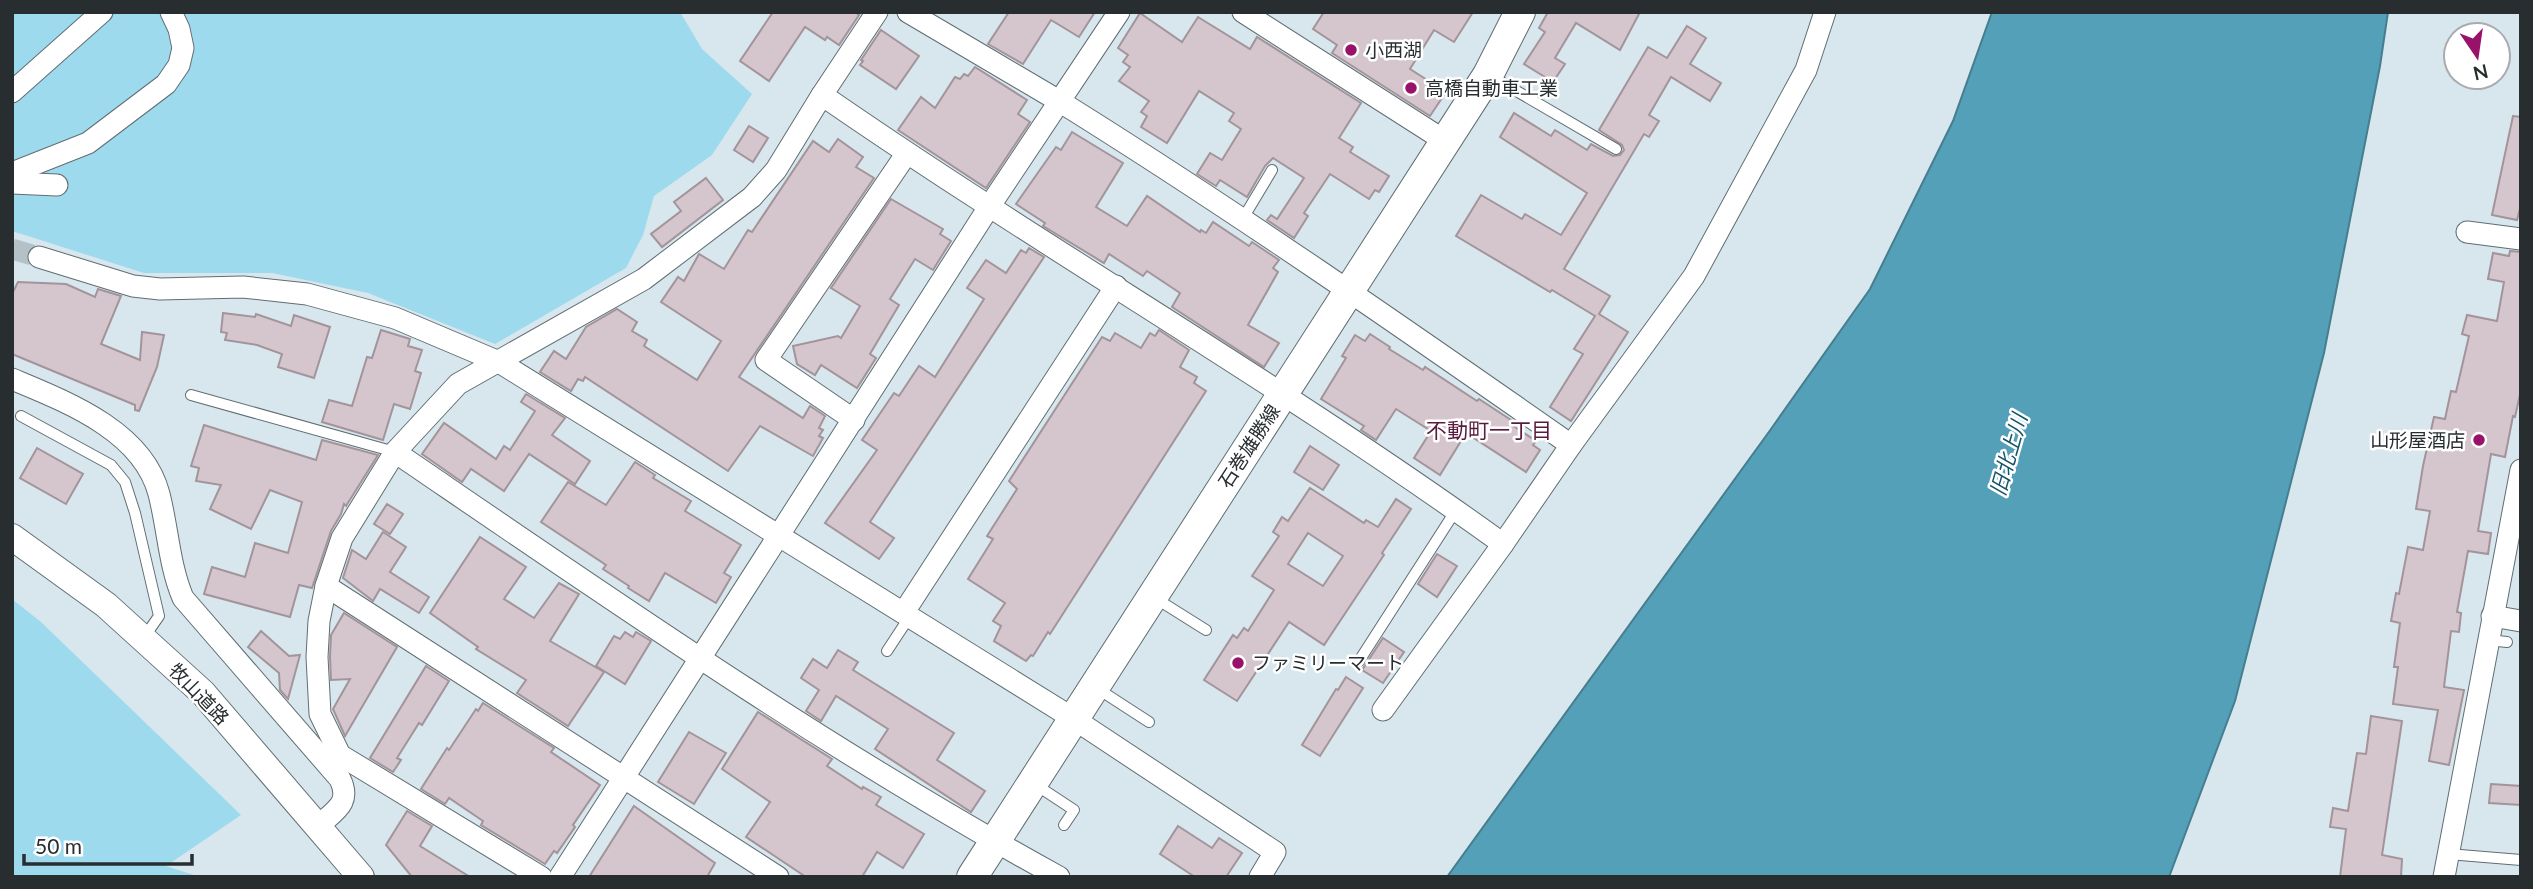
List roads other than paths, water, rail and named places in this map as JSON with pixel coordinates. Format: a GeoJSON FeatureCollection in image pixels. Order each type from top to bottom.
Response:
{"type":"FeatureCollection","features":[{"type":"Feature","properties":{"kind":"main road","name":"石巻雄勝線"},"geometry":{"type":"LineString","coordinates":[[972,877],[1488,75],[1520,12]]}},
{"type":"Feature","properties":{"kind":"street"},"geometry":{"type":"LineString","coordinates":[[12,92],[102,12]]}},
{"type":"Feature","properties":{"kind":"street"},"geometry":{"type":"LineString","coordinates":[[12,173],[88,143],[166,84],[179,65],[183,48],[179,29],[171,12]]}},
{"type":"Feature","properties":{"kind":"street"},"geometry":{"type":"LineString","coordinates":[[541,877],[340,755],[320,714],[317,657],[319,621],[326,586],[342,538],[395,452],[458,384],[643,279],[752,197],[776,170],[877,12]]}},
{"type":"Feature","properties":{"kind":"street"},"geometry":{"type":"LineString","coordinates":[[908,12],[1059,102],[1242,220],[1571,445]]}},
{"type":"Feature","properties":{"kind":"street"},"geometry":{"type":"LineString","coordinates":[[560,877],[989,207],[1119,12]]}},
{"type":"Feature","properties":{"kind":"street"},"geometry":{"type":"LineString","coordinates":[[1244,12],[1445,141]]}},
{"type":"Feature","properties":{"kind":"street"},"geometry":{"type":"LineString","coordinates":[[1383,710],[1694,276],[1806,70],[1825,12]]}},
{"type":"Feature","properties":{"kind":"street"},"geometry":{"type":"LineString","coordinates":[[822,95],[989,207],[1282,394],[1457,510],[1503,544]]}},
{"type":"Feature","properties":{"kind":"street"},"geometry":{"type":"LineString","coordinates":[[854,420],[766,360],[907,153]]}},
{"type":"Feature","properties":{"kind":"street"},"geometry":{"type":"LineString","coordinates":[[12,183],[57,185]]}},
{"type":"Feature","properties":{"kind":"street"},"geometry":{"type":"LineString","coordinates":[[2467,232],[2521,239]]}},
{"type":"Feature","properties":{"kind":"street"},"geometry":{"type":"LineString","coordinates":[[38,257],[133,286],[160,289],[243,287],[307,294],[395,318],[499,362],[907,614],[1275,852],[1260,877]]}},
{"type":"Feature","properties":{"kind":"street"},"geometry":{"type":"LineString","coordinates":[[907,614],[1116,286]]}},
{"type":"Feature","properties":{"kind":"street"},"geometry":{"type":"LineString","coordinates":[[12,379],[54,396],[108,427],[150,470],[158,492],[176,582],[183,598],[340,779],[345,790],[343,804],[317,827]]}},
{"type":"Feature","properties":{"kind":"street"},"geometry":{"type":"LineString","coordinates":[[395,452],[698,659],[993,841],[1059,877]]}},
{"type":"Feature","properties":{"kind":"street"},"geometry":{"type":"LineString","coordinates":[[2444,877],[2498,641],[2492,617],[2521,470]]}},
{"type":"Feature","properties":{"kind":"street","name":"牧山道路"},"geometry":{"type":"LineString","coordinates":[[12,537],[106,605],[203,693],[361,877]]}},
{"type":"Feature","properties":{"kind":"street"},"geometry":{"type":"LineString","coordinates":[[326,586],[778,877]]}},
{"type":"Feature","properties":{"kind":"street"},"geometry":{"type":"LineString","coordinates":[[2492,617],[2521,621]]}},
{"type":"Feature","properties":{"kind":"lane"},"geometry":{"type":"LineString","coordinates":[[1488,75],[1616,149]]}},
{"type":"Feature","properties":{"kind":"lane"},"geometry":{"type":"LineString","coordinates":[[1242,220],[1272,170]]}},
{"type":"Feature","properties":{"kind":"lane"},"geometry":{"type":"LineString","coordinates":[[191,395],[395,452]]}},
{"type":"Feature","properties":{"kind":"lane"},"geometry":{"type":"LineString","coordinates":[[21,416],[111,465],[125,482],[159,615],[143,639]]}},
{"type":"Feature","properties":{"kind":"lane"},"geometry":{"type":"LineString","coordinates":[[1359,661],[1457,510]]}},
{"type":"Feature","properties":{"kind":"lane"},"geometry":{"type":"LineString","coordinates":[[1152,596],[1206,630]]}},
{"type":"Feature","properties":{"kind":"lane"},"geometry":{"type":"LineString","coordinates":[[887,652],[907,614]]}},
{"type":"Feature","properties":{"kind":"lane"},"geometry":{"type":"LineString","coordinates":[[1094,687],[1149,722]]}},
{"type":"Feature","properties":{"kind":"lane"},"geometry":{"type":"LineString","coordinates":[[1032,783],[1074,810],[1064,825]]}},
{"type":"Feature","properties":{"kind":"lane"},"geometry":{"type":"LineString","coordinates":[[2448,855],[2521,860]]}},
{"type":"Feature","properties":{"kind":"water","name":"旧北上川"},"geometry":{"type":"Polygon","coordinates":[[[1992,12],[2388,12],[2324,353],[2235,701],[2169,877],[1447,877],[1870,289],[1953,121],[1992,12]]]}},
{"type":"Feature","properties":{"kind":"tunnel"},"geometry":{"type":"LineString","coordinates":[[12,249],[39,257]]}},
{"type":"Feature","properties":{"kind":"place","name":"小西湖"},"geometry":{"type":"Point","coordinates":[1351,50]}},
{"type":"Feature","properties":{"kind":"place","name":"高橋自動車工業"},"geometry":{"type":"Point","coordinates":[1411,88]}},
{"type":"Feature","properties":{"kind":"place","name":"山形屋酒店"},"geometry":{"type":"Point","coordinates":[2479,440]}},
{"type":"Feature","properties":{"kind":"place","name":"ファミリーマート"},"geometry":{"type":"Point","coordinates":[1238,663]}},
{"type":"Feature","properties":{"kind":"district","name":"不動町一丁目"},"geometry":{"type":"Point","coordinates":[1489,431]}}]}
